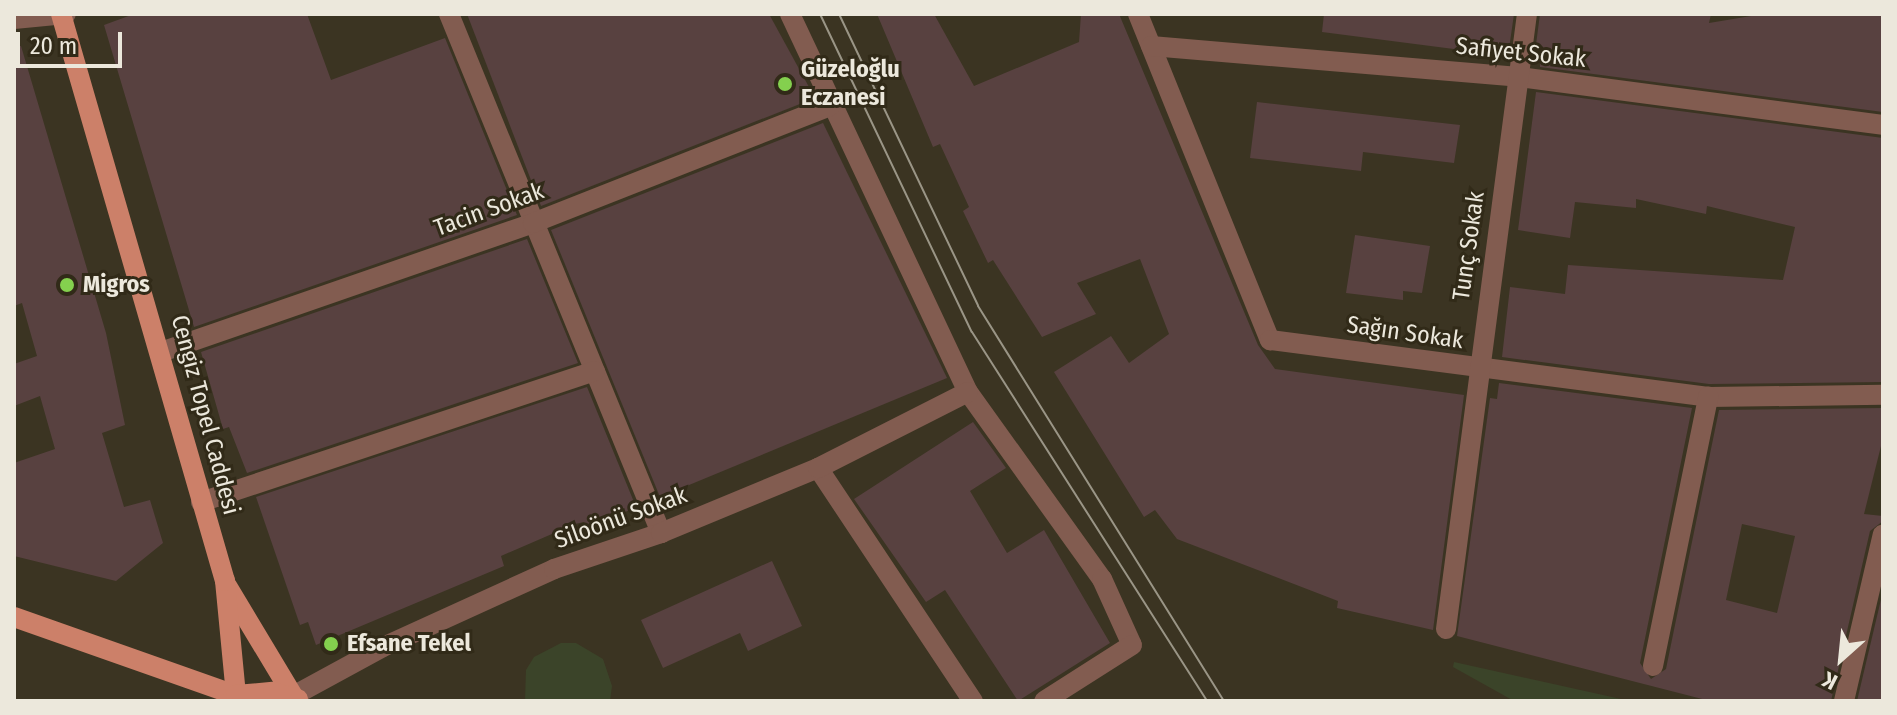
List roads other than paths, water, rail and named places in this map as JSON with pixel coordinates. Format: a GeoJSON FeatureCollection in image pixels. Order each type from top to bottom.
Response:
{"type":"FeatureCollection","features":[{"type":"Feature","properties":{"kind":"main road","name":"Cengiz Topel Caddesi"},"geometry":{"type":"LineString","coordinates":[[63,15],[225,581],[234,698]]}},
{"type":"Feature","properties":{"kind":"main road"},"geometry":{"type":"LineString","coordinates":[[225,581],[297,698]]}},
{"type":"Feature","properties":{"kind":"main road"},"geometry":{"type":"LineString","coordinates":[[14,617],[234,698],[297,698]]}},
{"type":"Feature","properties":{"kind":"street"},"geometry":{"type":"LineString","coordinates":[[449,14],[661,533]]}},
{"type":"Feature","properties":{"kind":"street"},"geometry":{"type":"LineString","coordinates":[[790,14],[830,106],[968,392],[1102,579],[1132,645],[1044,701]]}},
{"type":"Feature","properties":{"kind":"street","name":"Sağın Sokak"},"geometry":{"type":"LineString","coordinates":[[1138,14],[1270,340],[1478,370],[1708,397],[1883,395]]}},
{"type":"Feature","properties":{"kind":"street","name":"Tunç Sokak"},"geometry":{"type":"LineString","coordinates":[[1446,629],[1527,14]]}},
{"type":"Feature","properties":{"kind":"street"},"geometry":{"type":"LineString","coordinates":[[14,19],[63,15]]}},
{"type":"Feature","properties":{"kind":"street","name":"Safiyet Sokak"},"geometry":{"type":"LineString","coordinates":[[1151,46],[1519,77],[1883,125]]}},
{"type":"Feature","properties":{"kind":"street","name":"Tacin Sokak"},"geometry":{"type":"LineString","coordinates":[[161,352],[533,223],[830,106]]}},
{"type":"Feature","properties":{"kind":"street"},"geometry":{"type":"LineString","coordinates":[[201,502],[595,371]]}},
{"type":"Feature","properties":{"kind":"street","name":"Siloönü Sokak"},"geometry":{"type":"LineString","coordinates":[[297,698],[383,647],[554,569],[661,533],[818,468],[968,392]]}},
{"type":"Feature","properties":{"kind":"street"},"geometry":{"type":"LineString","coordinates":[[1653,666],[1708,397]]}},
{"type":"Feature","properties":{"kind":"street"},"geometry":{"type":"LineString","coordinates":[[818,468],[973,701]]}},
{"type":"Feature","properties":{"kind":"street"},"geometry":{"type":"LineString","coordinates":[[1844,701],[1883,534]]}},
{"type":"Feature","properties":{"kind":"tram line"},"geometry":{"type":"LineString","coordinates":[[820,14],[972,332],[1207,701]]}},
{"type":"Feature","properties":{"kind":"tram line"},"geometry":{"type":"LineString","coordinates":[[839,14],[978,306],[1224,701]]}},
{"type":"Feature","properties":{"kind":"place","name":"Güzeloğlu Eczanesi"},"geometry":{"type":"Point","coordinates":[785,84]}},
{"type":"Feature","properties":{"kind":"place","name":"Migros"},"geometry":{"type":"Point","coordinates":[67,285]}},
{"type":"Feature","properties":{"kind":"place","name":"Efsane Tekel"},"geometry":{"type":"Point","coordinates":[331,644]}}]}
